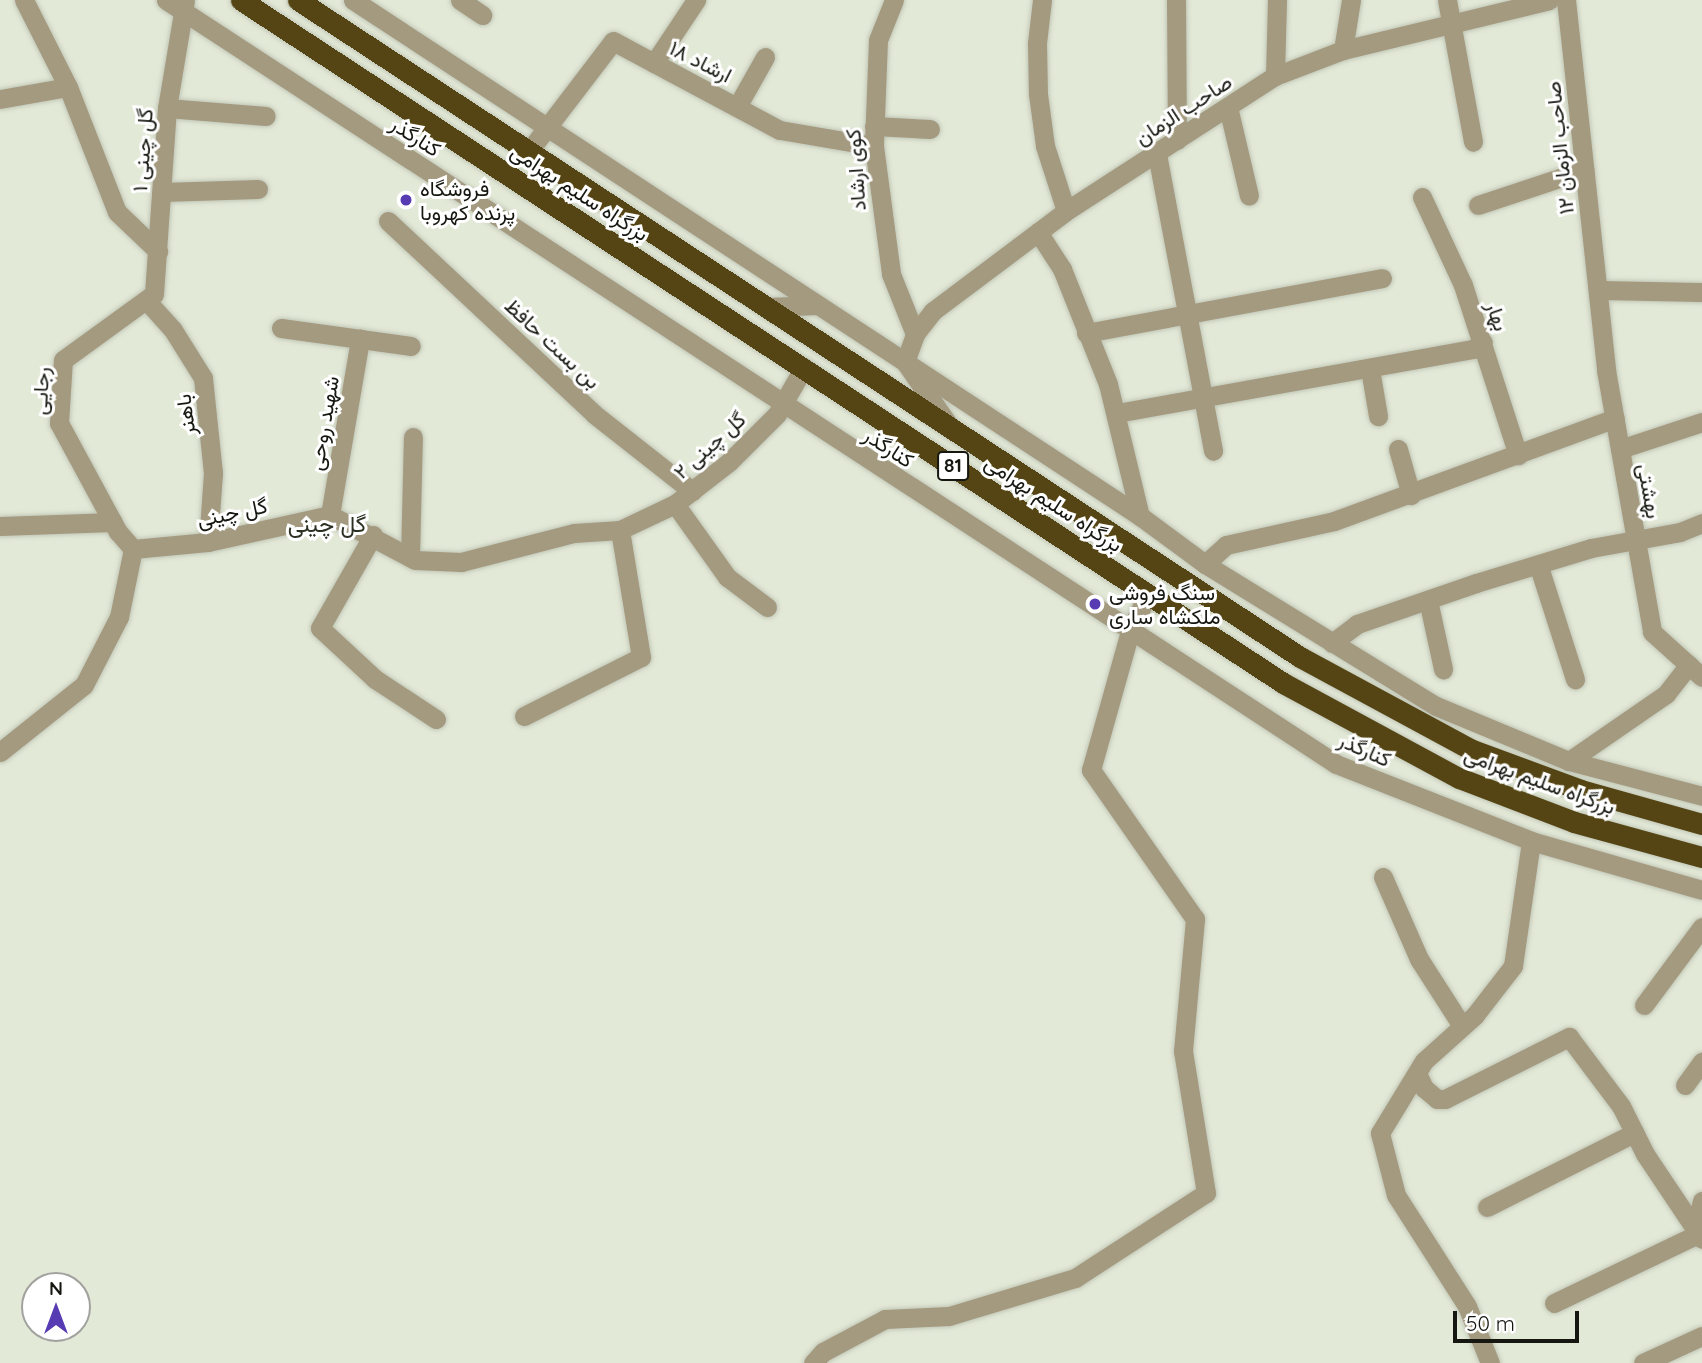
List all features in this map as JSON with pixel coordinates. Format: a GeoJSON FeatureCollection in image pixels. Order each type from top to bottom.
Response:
{"type":"FeatureCollection","features":[{"type":"Feature","properties":{"kind":"highway","name":"بزرگراه سلیم بهرامی"},"geometry":{"type":"LineString","coordinates":[[241,0],[1295,690],[1458,778],[1574,822],[1702,857]]}},
{"type":"Feature","properties":{"kind":"highway","name":"بزرگراه سلیم بهرامی"},"geometry":{"type":"LineString","coordinates":[[307,2],[529,151],[1300,657],[1382,705],[1483,754],[1581,790],[1702,824]]}},
{"type":"Feature","properties":{"kind":"street"},"geometry":{"type":"LineString","coordinates":[[24,0],[68,87],[117,212],[158,251]]}},
{"type":"Feature","properties":{"kind":"street"},"geometry":{"type":"LineString","coordinates":[[353,0],[1140,516],[1205,564],[1436,706],[1569,761],[1702,796]]}},
{"type":"Feature","properties":{"kind":"street"},"geometry":{"type":"LineString","coordinates":[[460,0],[482,15]]}},
{"type":"Feature","properties":{"kind":"street"},"geometry":{"type":"LineString","coordinates":[[654,63],[696,0]]}},
{"type":"Feature","properties":{"kind":"street","name":"کوی ارشاد"},"geometry":{"type":"LineString","coordinates":[[894,0],[878,40],[874,146],[891,274],[915,334]]}},
{"type":"Feature","properties":{"kind":"street"},"geometry":{"type":"LineString","coordinates":[[1042,0],[1037,43],[1038,94],[1045,146],[1066,211]]}},
{"type":"Feature","properties":{"kind":"street"},"geometry":{"type":"LineString","coordinates":[[1176,0],[1177,140]]}},
{"type":"Feature","properties":{"kind":"street"},"geometry":{"type":"LineString","coordinates":[[1275,76],[1277,0]]}},
{"type":"Feature","properties":{"kind":"street"},"geometry":{"type":"LineString","coordinates":[[1343,50],[1350,0]]}},
{"type":"Feature","properties":{"kind":"street"},"geometry":{"type":"LineString","coordinates":[[1447,0],[1449,26],[1473,142]]}},
{"type":"Feature","properties":{"kind":"street","name":"صاحب الزمان"},"geometry":{"type":"LineString","coordinates":[[905,362],[915,334],[933,311],[1066,211],[1275,76],[1343,50],[1549,0]]}},
{"type":"Feature","properties":{"kind":"street","name":"صاحب الزمان ۱۲"},"geometry":{"type":"LineString","coordinates":[[1566,0],[1598,290]]}},
{"type":"Feature","properties":{"kind":"street","name":"گل چینی ۱"},"geometry":{"type":"LineString","coordinates":[[146,300],[154,294],[167,108],[178,3]]}},
{"type":"Feature","properties":{"kind":"street","name":"کنارگذر"},"geometry":{"type":"LineString","coordinates":[[178,3],[782,405],[1336,764],[1531,841],[1702,890]]}},
{"type":"Feature","properties":{"kind":"street","name":"ارشاد ۱۸"},"geometry":{"type":"LineString","coordinates":[[546,127],[613,41],[738,105],[780,130],[874,146]]}},
{"type":"Feature","properties":{"kind":"street"},"geometry":{"type":"LineString","coordinates":[[738,105],[765,57]]}},
{"type":"Feature","properties":{"kind":"street"},"geometry":{"type":"LineString","coordinates":[[0,99],[68,87]]}},
{"type":"Feature","properties":{"kind":"street"},"geometry":{"type":"LineString","coordinates":[[1228,107],[1249,196]]}},
{"type":"Feature","properties":{"kind":"street"},"geometry":{"type":"LineString","coordinates":[[167,108],[266,116]]}},
{"type":"Feature","properties":{"kind":"street"},"geometry":{"type":"LineString","coordinates":[[874,126],[930,129]]}},
{"type":"Feature","properties":{"kind":"street"},"geometry":{"type":"LineString","coordinates":[[529,151],[546,127]]}},
{"type":"Feature","properties":{"kind":"street"},"geometry":{"type":"LineString","coordinates":[[1157,154],[1213,451]]}},
{"type":"Feature","properties":{"kind":"street"},"geometry":{"type":"LineString","coordinates":[[1478,205],[1584,170]]}},
{"type":"Feature","properties":{"kind":"street"},"geometry":{"type":"LineString","coordinates":[[162,192],[258,189]]}},
{"type":"Feature","properties":{"kind":"street","name":"بهار"},"geometry":{"type":"LineString","coordinates":[[1422,197],[1446,241],[1483,342],[1518,455]]}},
{"type":"Feature","properties":{"kind":"street","name":"بن بست حافظ"},"geometry":{"type":"LineString","coordinates":[[388,221],[594,414],[692,491]]}},
{"type":"Feature","properties":{"kind":"street"},"geometry":{"type":"LineString","coordinates":[[1038,232],[1062,269],[1117,413],[1140,516]]}},
{"type":"Feature","properties":{"kind":"street"},"geometry":{"type":"LineString","coordinates":[[1086,332],[1382,278]]}},
{"type":"Feature","properties":{"kind":"street"},"geometry":{"type":"LineString","coordinates":[[1598,290],[1702,292]]}},
{"type":"Feature","properties":{"kind":"street","name":"بهشتی"},"geometry":{"type":"LineString","coordinates":[[1598,290],[1615,418],[1652,632],[1695,671]]}},
{"type":"Feature","properties":{"kind":"street","name":"رجایی"},"geometry":{"type":"LineString","coordinates":[[133,549],[113,522],[59,423],[63,360],[146,300]]}},
{"type":"Feature","properties":{"kind":"street","name":"باهنر"},"geometry":{"type":"LineString","coordinates":[[146,300],[173,330],[203,378],[213,473],[208,542]]}},
{"type":"Feature","properties":{"kind":"street"},"geometry":{"type":"LineString","coordinates":[[768,306],[818,305]]}},
{"type":"Feature","properties":{"kind":"street"},"geometry":{"type":"LineString","coordinates":[[282,328],[411,346]]}},
{"type":"Feature","properties":{"kind":"street","name":"شهید روحی"},"geometry":{"type":"LineString","coordinates":[[330,515],[360,339]]}},
{"type":"Feature","properties":{"kind":"street"},"geometry":{"type":"LineString","coordinates":[[1117,413],[1370,369],[1472,349],[1483,342]]}},
{"type":"Feature","properties":{"kind":"street"},"geometry":{"type":"LineString","coordinates":[[905,362],[948,425]]}},
{"type":"Feature","properties":{"kind":"street","name":"گل چینی ۲"},"geometry":{"type":"LineString","coordinates":[[620,530],[676,505],[729,462],[782,405],[804,368]]}},
{"type":"Feature","properties":{"kind":"street"},"geometry":{"type":"LineString","coordinates":[[1370,369],[1378,416]]}},
{"type":"Feature","properties":{"kind":"street"},"geometry":{"type":"LineString","coordinates":[[1205,564],[1226,545],[1334,521],[1615,418]]}},
{"type":"Feature","properties":{"kind":"street"},"geometry":{"type":"LineString","coordinates":[[1620,449],[1702,422]]}},
{"type":"Feature","properties":{"kind":"street"},"geometry":{"type":"LineString","coordinates":[[410,557],[413,436]]}},
{"type":"Feature","properties":{"kind":"street"},"geometry":{"type":"LineString","coordinates":[[1398,449],[1411,495]]}},
{"type":"Feature","properties":{"kind":"street"},"geometry":{"type":"LineString","coordinates":[[676,505],[727,577],[768,607]]}},
{"type":"Feature","properties":{"kind":"street"},"geometry":{"type":"LineString","coordinates":[[330,515],[410,557],[461,562],[574,533],[620,530],[641,657],[524,716]]}},
{"type":"Feature","properties":{"kind":"street","name":"گل چینی"},"geometry":{"type":"LineString","coordinates":[[133,549],[208,542],[330,515]]}},
{"type":"Feature","properties":{"kind":"street"},"geometry":{"type":"LineString","coordinates":[[0,526],[113,522]]}},
{"type":"Feature","properties":{"kind":"street"},"geometry":{"type":"LineString","coordinates":[[1332,643],[1357,624],[1428,600],[1635,537],[1680,532],[1702,523]]}},
{"type":"Feature","properties":{"kind":"street"},"geometry":{"type":"LineString","coordinates":[[373,536],[320,628],[375,679],[436,719]]}},
{"type":"Feature","properties":{"kind":"street"},"geometry":{"type":"LineString","coordinates":[[0,752],[84,685],[119,617],[133,549]]}},
{"type":"Feature","properties":{"kind":"street"},"geometry":{"type":"LineString","coordinates":[[1539,567],[1575,679]]}},
{"type":"Feature","properties":{"kind":"street"},"geometry":{"type":"LineString","coordinates":[[813,1363],[823,1352],[885,1320],[949,1316],[1075,1278],[1206,1193],[1183,1051],[1195,919],[1091,770],[1130,631],[1148,594]]}},
{"type":"Feature","properties":{"kind":"street"},"geometry":{"type":"LineString","coordinates":[[1428,600],[1443,669]]}},
{"type":"Feature","properties":{"kind":"street"},"geometry":{"type":"LineString","coordinates":[[1569,761],[1695,671]]}},
{"type":"Feature","properties":{"kind":"street"},"geometry":{"type":"LineString","coordinates":[[1490,1363],[1467,1306],[1396,1195],[1380,1133],[1417,1073],[1462,1026],[1513,966],[1531,841]]}},
{"type":"Feature","properties":{"kind":"street"},"geometry":{"type":"LineString","coordinates":[[1383,877],[1419,959],[1462,1026]]}},
{"type":"Feature","properties":{"kind":"street"},"geometry":{"type":"LineString","coordinates":[[1644,1005],[1702,927]]}},
{"type":"Feature","properties":{"kind":"street"},"geometry":{"type":"LineString","coordinates":[[1417,1073],[1424,1088],[1437,1099],[1446,1099],[1569,1037],[1621,1105],[1634,1133],[1699,1234]]}},
{"type":"Feature","properties":{"kind":"street"},"geometry":{"type":"LineString","coordinates":[[1685,1085],[1702,1062]]}},
{"type":"Feature","properties":{"kind":"street"},"geometry":{"type":"LineString","coordinates":[[1487,1207],[1634,1133]]}},
{"type":"Feature","properties":{"kind":"street"},"geometry":{"type":"LineString","coordinates":[[1699,1234],[1702,1201]]}},
{"type":"Feature","properties":{"kind":"street"},"geometry":{"type":"LineString","coordinates":[[1554,1303],[1699,1234]]}},
{"type":"Feature","properties":{"kind":"street"},"geometry":{"type":"LineString","coordinates":[[1643,1363],[1702,1336]]}},
{"type":"Feature","properties":{"kind":"place","name":"فروشگاه پرنده کهروبا"},"geometry":{"type":"Point","coordinates":[406,200]}},
{"type":"Feature","properties":{"kind":"place","name":"سنگ فروشی ملکشاه ساری"},"geometry":{"type":"Point","coordinates":[1095,604]}},
{"type":"Feature","properties":{"kind":"district","name":"گل چینی"},"geometry":{"type":"Point","coordinates":[327,524]}}]}
